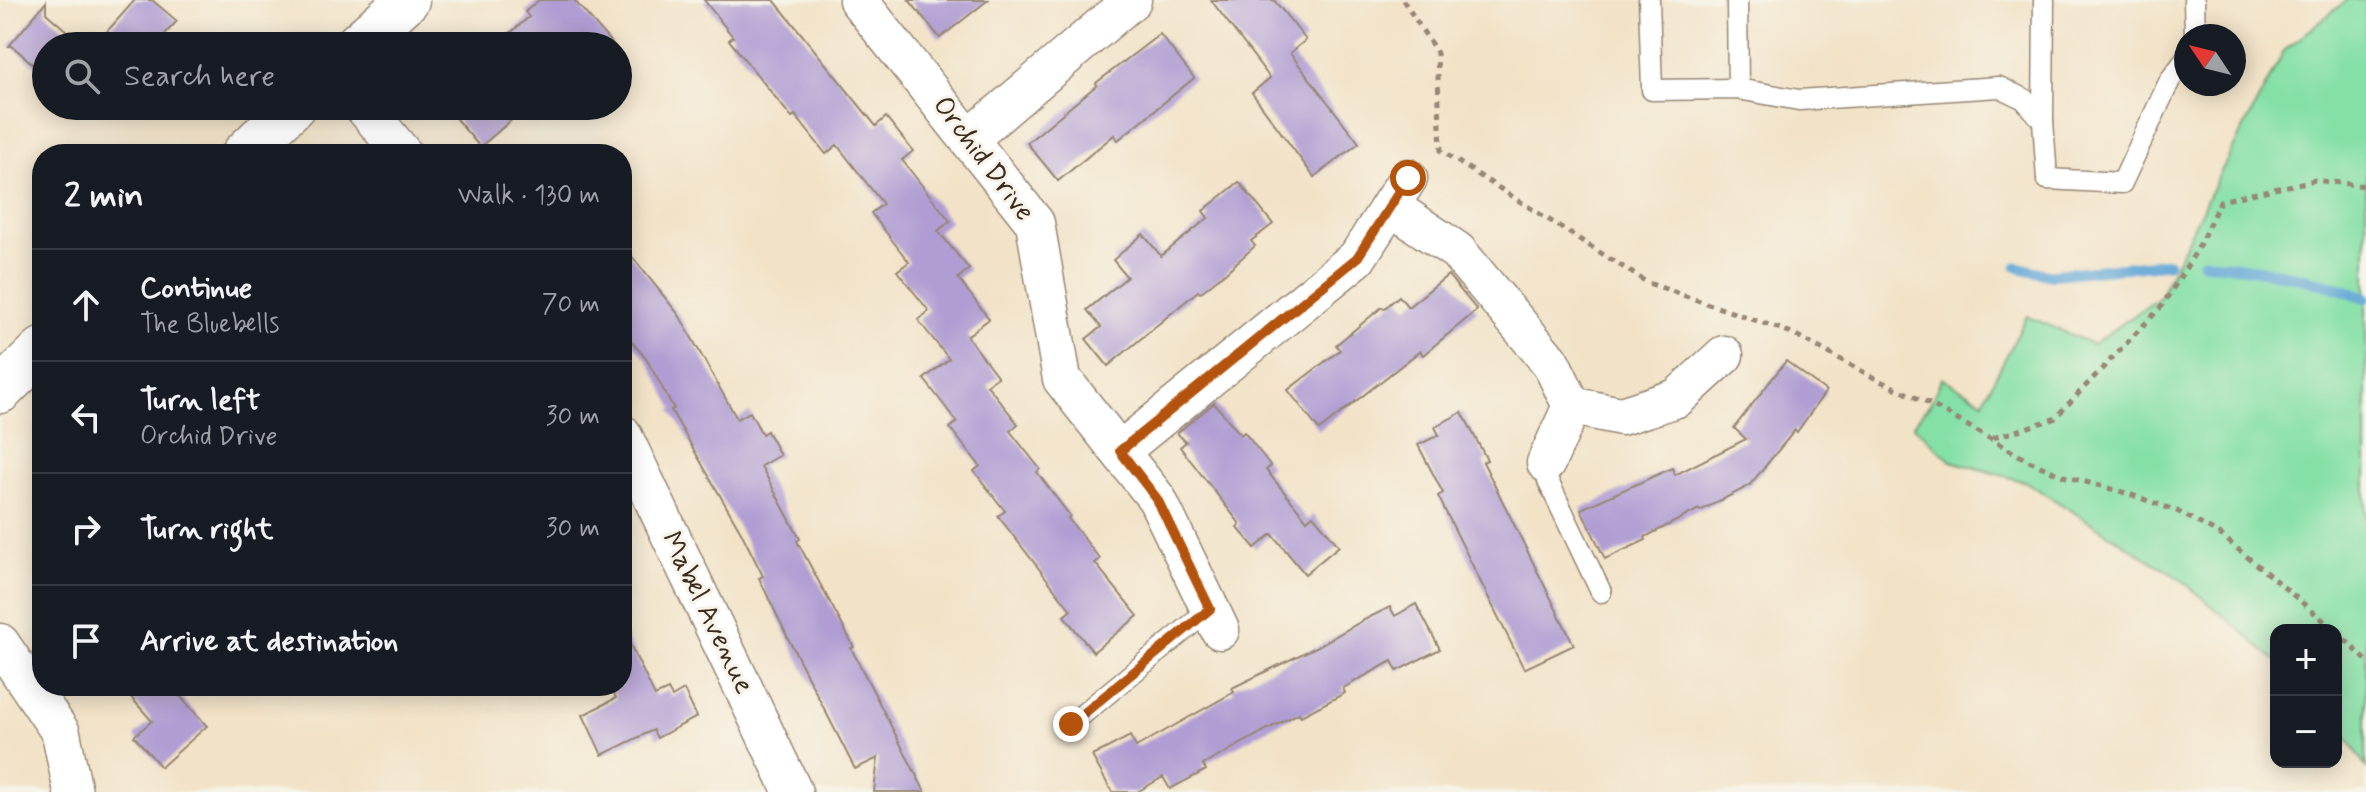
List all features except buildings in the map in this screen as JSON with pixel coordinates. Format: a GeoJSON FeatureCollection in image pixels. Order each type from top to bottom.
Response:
{"type":"FeatureCollection","features":[{"type":"Feature","properties":{"kind":"main road"},"geometry":{"type":"LineString","coordinates":[[372,32],[407,0]]}},
{"type":"Feature","properties":{"kind":"main road"},"geometry":{"type":"LineString","coordinates":[[254,144],[279,120]]}},
{"type":"Feature","properties":{"kind":"main road"},"geometry":{"type":"LineString","coordinates":[[0,391],[32,360]]}},
{"type":"Feature","properties":{"kind":"street","name":"Orchid Drive"},"geometry":{"type":"LineString","coordinates":[[858,0],[1035,223],[1062,379],[1157,499],[1215,620]]}},
{"type":"Feature","properties":{"kind":"street"},"geometry":{"type":"LineString","coordinates":[[969,139],[1132,0]]}},
{"type":"Feature","properties":{"kind":"street"},"geometry":{"type":"LineString","coordinates":[[375,120],[395,144]]}},
{"type":"Feature","properties":{"kind":"street"},"geometry":{"type":"LineString","coordinates":[[1120,451],[1357,258],[1399,192],[1457,251],[1551,363],[1572,406]]}},
{"type":"Feature","properties":{"kind":"street"},"geometry":{"type":"LineString","coordinates":[[1572,406],[1621,416],[1677,398],[1724,355]]}},
{"type":"Feature","properties":{"kind":"street"},"geometry":{"type":"LineString","coordinates":[[1546,463],[1572,406]]}},
{"type":"Feature","properties":{"kind":"street","name":"Mabel Avenue"},"geometry":{"type":"LineString","coordinates":[[632,455],[793,792]]}},
{"type":"Feature","properties":{"kind":"street"},"geometry":{"type":"LineString","coordinates":[[0,643],[32,690]]}},
{"type":"Feature","properties":{"kind":"street"},"geometry":{"type":"LineString","coordinates":[[36,696],[61,733],[73,792]]}},
{"type":"Feature","properties":{"kind":"lane"},"geometry":{"type":"LineString","coordinates":[[1649,0],[1652,90],[1738,89],[1799,100],[1999,87],[2024,99],[2043,121]]}},
{"type":"Feature","properties":{"kind":"lane"},"geometry":{"type":"LineString","coordinates":[[1737,0],[1738,89]]}},
{"type":"Feature","properties":{"kind":"lane"},"geometry":{"type":"LineString","coordinates":[[2044,0],[2043,121],[2047,179],[2122,183],[2174,75]]}},
{"type":"Feature","properties":{"kind":"lane"},"geometry":{"type":"LineString","coordinates":[[2194,0],[2195,24]]}},
{"type":"Feature","properties":{"kind":"lane"},"geometry":{"type":"LineString","coordinates":[[1546,463],[1548,481],[1601,592]]}},
{"type":"Feature","properties":{"kind":"lane"},"geometry":{"type":"LineString","coordinates":[[1071,724],[1215,620]]}},
{"type":"Feature","properties":{"kind":"path"},"geometry":{"type":"LineString","coordinates":[[1403,0],[1437,53],[1441,151],[1648,283],[1792,333],[2027,460],[2060,475],[2164,506],[2210,529],[2329,624]]}},
{"type":"Feature","properties":{"kind":"path"},"geometry":{"type":"LineString","coordinates":[[1992,439],[2054,419],[2162,306],[2197,250],[2220,201],[2315,180],[2366,186]]}},
{"type":"Feature","properties":{"kind":"path"},"geometry":{"type":"LineString","coordinates":[[2342,636],[2366,660]]}},
{"type":"Feature","properties":{"kind":"green space"},"geometry":{"type":"Polygon","coordinates":[[[2347,0],[2366,0],[2366,767],[2342,729],[2342,624],[2270,624],[2270,656],[2183,581],[2026,482],[1951,461],[1913,425],[1930,404],[1942,378],[1983,401],[2027,316],[2093,344],[2159,298],[2284,51],[2347,0]]]}},
{"type":"Feature","properties":{"kind":"waterway"},"geometry":{"type":"LineString","coordinates":[[2203,262],[2306,279],[2366,298]]}},
{"type":"Feature","properties":{"kind":"waterway"},"geometry":{"type":"LineString","coordinates":[[2017,267],[2049,275],[2168,263]]}},
{"type":"Feature","properties":{"kind":"route"},"geometry":{"type":"LineString","coordinates":[[1071,724],[1210,609],[1157,499],[1120,451],[1357,258],[1408,178]]}}]}
